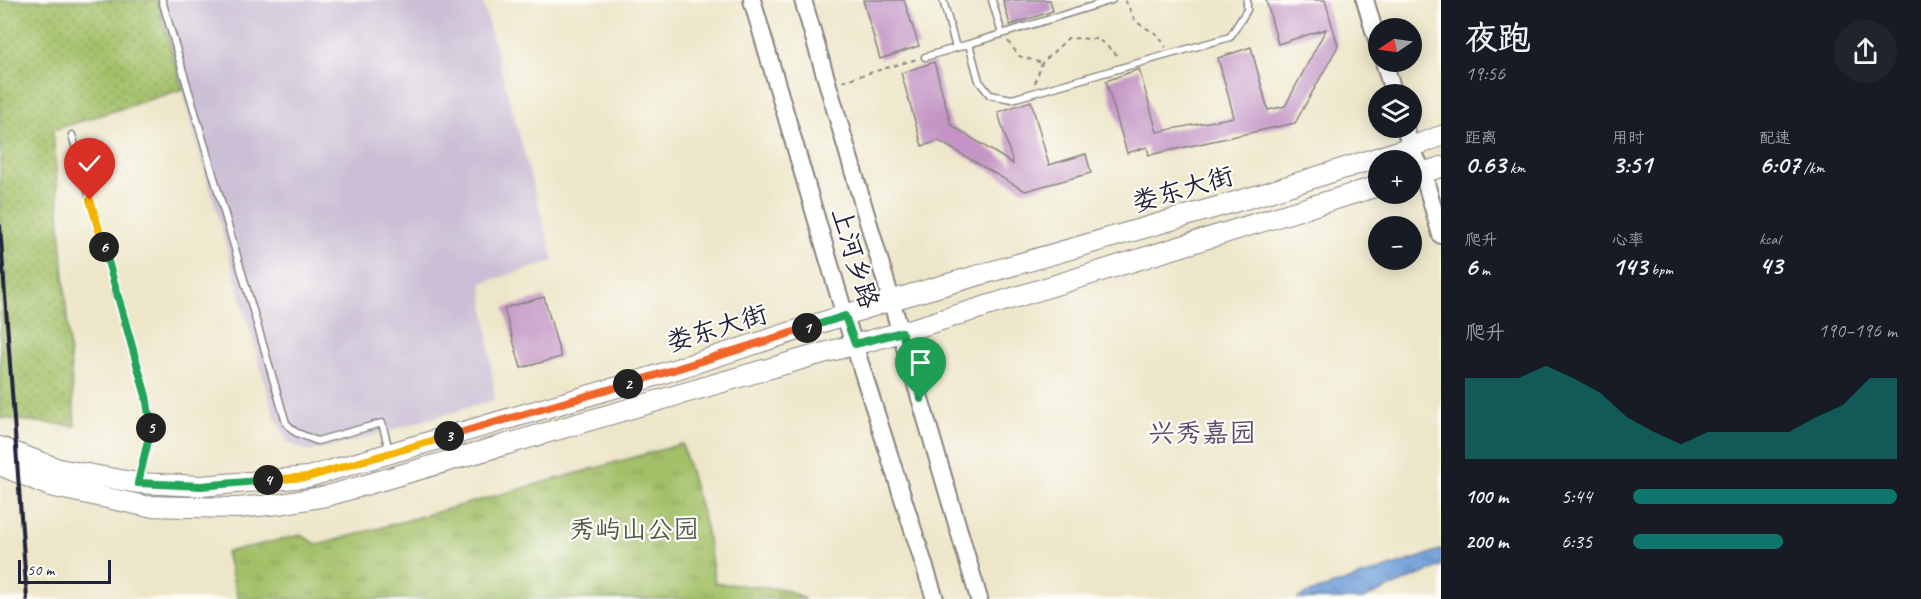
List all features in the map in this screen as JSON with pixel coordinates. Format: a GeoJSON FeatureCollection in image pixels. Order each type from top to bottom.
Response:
{"type":"FeatureCollection","features":[{"type":"Feature","properties":{"kind":"main road","name":"上河乡路"},"geometry":{"type":"LineString","coordinates":[[752,0],[845,316],[935,599]]}},
{"type":"Feature","properties":{"kind":"main road","name":"上河乡路"},"geometry":{"type":"LineString","coordinates":[[803,0],[979,599]]}},
{"type":"Feature","properties":{"kind":"main road"},"geometry":{"type":"LineString","coordinates":[[1365,0],[1370,18]]}},
{"type":"Feature","properties":{"kind":"main road","name":"娄东大街"},"geometry":{"type":"LineString","coordinates":[[0,447],[60,469],[138,483],[201,486],[308,477],[631,383],[892,300],[1233,202],[1441,136]]}},
{"type":"Feature","properties":{"kind":"main road"},"geometry":{"type":"LineString","coordinates":[[1408,138],[1425,172],[1441,235]]}},
{"type":"Feature","properties":{"kind":"main road","name":"娄东大街"},"geometry":{"type":"LineString","coordinates":[[0,465],[50,486],[145,506],[237,508],[327,496],[902,332],[1368,189]]}},
{"type":"Feature","properties":{"kind":"lane"},"geometry":{"type":"LineString","coordinates":[[162,0],[286,423],[295,432],[317,441],[382,423],[390,453]]}},
{"type":"Feature","properties":{"kind":"lane"},"geometry":{"type":"LineString","coordinates":[[943,0],[956,48]]}},
{"type":"Feature","properties":{"kind":"lane"},"geometry":{"type":"LineString","coordinates":[[992,0],[1002,34]]}},
{"type":"Feature","properties":{"kind":"lane"},"geometry":{"type":"LineString","coordinates":[[925,57],[1112,0]]}},
{"type":"Feature","properties":{"kind":"lane"},"geometry":{"type":"LineString","coordinates":[[969,44],[979,81],[990,95],[1012,99],[1230,37],[1247,10],[1247,0]]}},
{"type":"Feature","properties":{"kind":"lane"},"geometry":{"type":"LineString","coordinates":[[72,135],[146,396],[151,429],[138,483]]}},
{"type":"Feature","properties":{"kind":"path"},"geometry":{"type":"LineString","coordinates":[[1125,0],[1136,22],[1158,35],[1170,54]]}},
{"type":"Feature","properties":{"kind":"path"},"geometry":{"type":"LineString","coordinates":[[1002,34],[1019,56],[1042,63]]}},
{"type":"Feature","properties":{"kind":"path"},"geometry":{"type":"LineString","coordinates":[[1031,94],[1042,63],[1068,38],[1098,39],[1131,66]]}},
{"type":"Feature","properties":{"kind":"path"},"geometry":{"type":"LineString","coordinates":[[828,86],[925,57]]}},
{"type":"Feature","properties":{"kind":"shaded area"},"geometry":{"type":"Polygon","coordinates":[[[157,0],[482,0],[554,261],[482,283],[495,400],[309,452],[287,442],[274,415],[157,0]]]}},
{"type":"Feature","properties":{"kind":"green space"},"geometry":{"type":"Polygon","coordinates":[[[0,0],[157,0],[183,89],[53,130],[75,426],[0,418],[0,0]]]}},
{"type":"Feature","properties":{"kind":"green space","name":"秀屿山公园"},"geometry":{"type":"Polygon","coordinates":[[[682,444],[706,527],[715,583],[785,589],[805,599],[238,599],[226,552],[301,535],[318,545],[682,444]]]}},
{"type":"Feature","properties":{"kind":"water"},"geometry":{"type":"Polygon","coordinates":[[[1441,549],[1441,566],[1363,599],[1298,599],[1303,595],[1441,549]]]}},
{"type":"Feature","properties":{"kind":"building"},"geometry":{"type":"Polygon","coordinates":[[[863,0],[904,0],[919,46],[880,59],[863,0]]]}},
{"type":"Feature","properties":{"kind":"building"},"geometry":{"type":"Polygon","coordinates":[[[1003,0],[1050,0],[1053,11],[1010,25],[1003,0]]]}},
{"type":"Feature","properties":{"kind":"building"},"geometry":{"type":"Polygon","coordinates":[[[1266,0],[1325,0],[1338,46],[1295,123],[1149,155],[1147,147],[1127,153],[1106,81],[1139,69],[1157,132],[1234,117],[1218,58],[1251,47],[1268,110],[1285,106],[1326,29],[1278,44],[1266,0]]]}},
{"type":"Feature","properties":{"kind":"building"},"geometry":{"type":"Polygon","coordinates":[[[934,62],[951,125],[1013,164],[998,112],[1031,101],[1049,165],[1086,154],[1091,173],[1025,191],[939,141],[922,146],[901,73],[934,62]]]}},
{"type":"Feature","properties":{"kind":"building"},"geometry":{"type":"Polygon","coordinates":[[[544,297],[561,357],[521,368],[504,308],[544,297]]]}},
{"type":"Feature","properties":{"kind":"railway"},"geometry":{"type":"LineString","coordinates":[[0,226],[27,599]]}},
{"type":"Feature","properties":{"kind":"district","name":"兴秀嘉园"},"geometry":{"type":"Point","coordinates":[1202,433]}},
{"type":"Feature","properties":{"kind":"route"},"geometry":{"type":"LineString","coordinates":[[90,200],[146,396],[151,429],[138,483],[201,486],[308,477],[642,380],[845,316],[855,344],[902,332],[921,399]]}}]}
